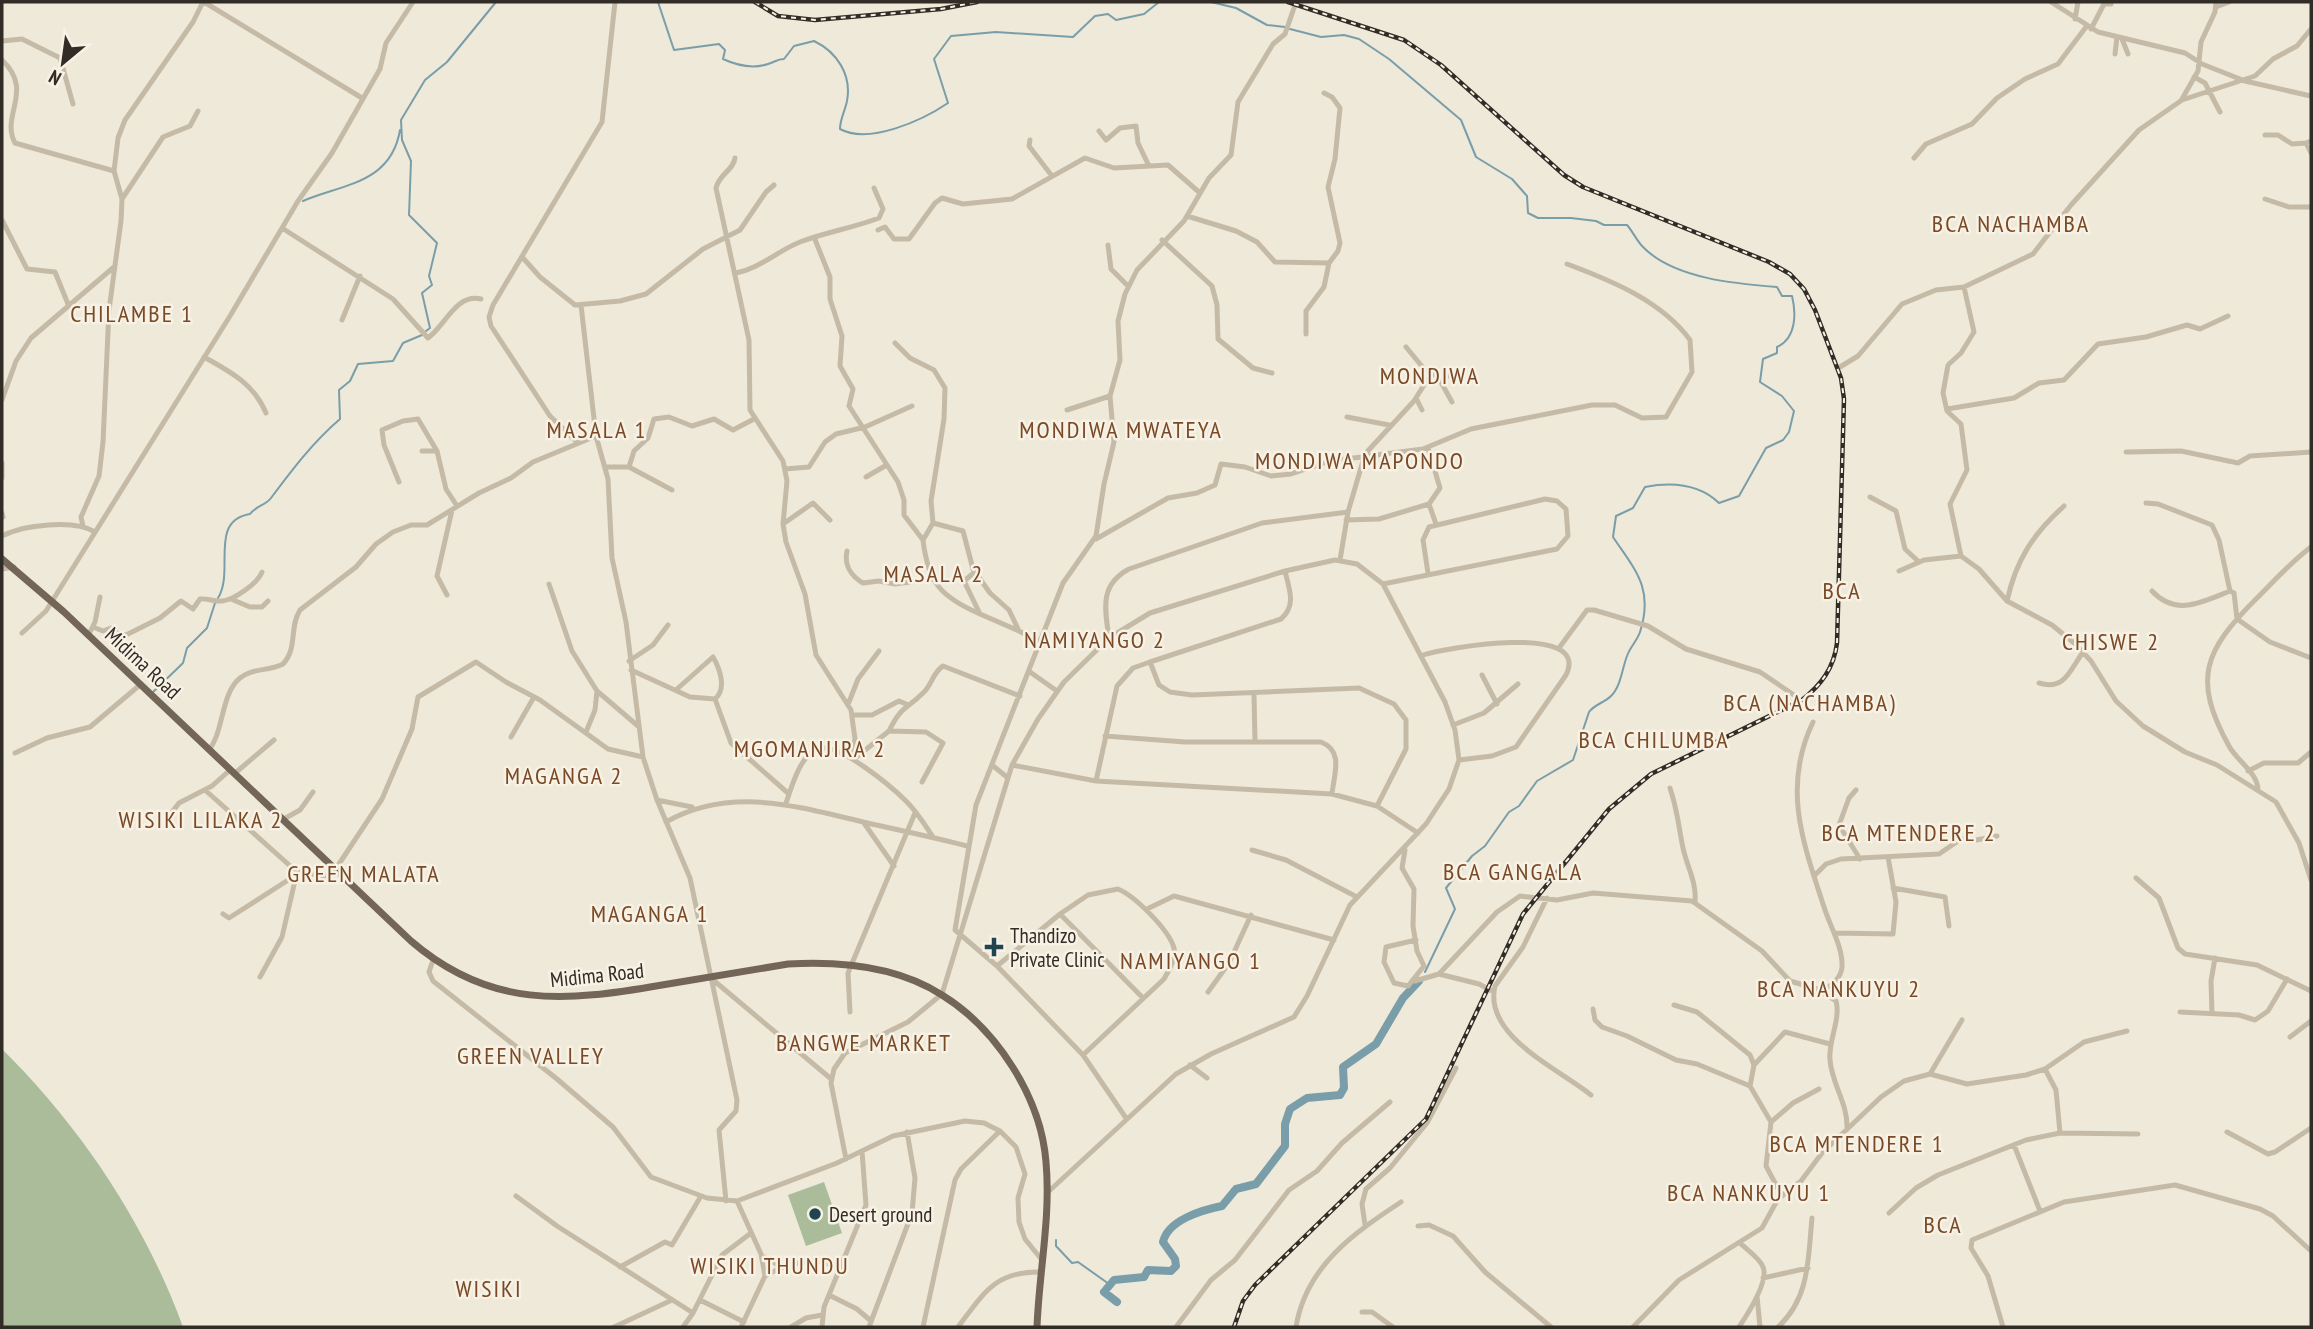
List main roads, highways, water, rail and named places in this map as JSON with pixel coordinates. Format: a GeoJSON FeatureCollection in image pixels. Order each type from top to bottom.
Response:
{"type":"FeatureCollection","features":[{"type":"Feature","properties":{"kind":"main road","name":"Midima Road"},"geometry":{"type":"LineString","coordinates":[[2,559],[51,600],[433,960],[487,986],[550,999],[597,996],[788,964],[852,964],[889,972],[942,994],[994,1042],[1032,1102],[1046,1159],[1048,1192],[1037,1327]]}},
{"type":"Feature","properties":{"kind":"waterway"},"geometry":{"type":"LineString","coordinates":[[426,331],[430,328],[422,293],[432,285],[429,276],[437,243],[409,215],[411,161],[402,140],[401,120],[425,80],[447,62],[496,2]]}},
{"type":"Feature","properties":{"kind":"waterway"},"geometry":{"type":"LineString","coordinates":[[658,2],[674,50],[719,44],[725,50],[723,59],[751,66],[784,59],[794,46],[814,41],[830,51],[841,65],[847,82],[847,101],[840,129],[866,134],[910,123],[948,103],[934,59],[951,36],[996,32],[1073,37],[1095,16],[1108,14],[1116,20],[1144,14],[1159,2]]}},
{"type":"Feature","properties":{"kind":"waterway"},"geometry":{"type":"LineString","coordinates":[[1211,2],[1236,8],[1267,25],[1285,27]]}},
{"type":"Feature","properties":{"kind":"waterway"},"geometry":{"type":"LineString","coordinates":[[1290,29],[1321,37],[1344,35],[1359,39],[1389,59],[1461,120],[1476,157],[1512,179],[1527,196],[1528,213],[1538,218],[1571,218],[1596,221],[1604,225],[1627,225],[1643,247],[1672,266],[1707,278],[1777,287],[1782,296],[1792,296],[1793,302],[1792,331],[1784,343],[1777,347],[1777,353],[1763,359],[1760,382],[1782,396],[1794,411],[1789,432],[1783,440],[1766,448],[1739,496],[1719,503],[1694,488],[1665,485],[1645,487],[1633,508],[1616,516],[1613,537],[1635,570],[1643,591],[1644,617],[1640,632],[1628,653],[1614,692],[1589,712],[1573,760],[1537,781],[1519,806],[1509,812],[1485,846],[1472,856],[1446,888],[1455,909],[1425,972]]}},
{"type":"Feature","properties":{"kind":"waterway"},"geometry":{"type":"LineString","coordinates":[[303,201],[376,172],[395,148],[400,130]]}},
{"type":"Feature","properties":{"kind":"waterway"},"geometry":{"type":"LineString","coordinates":[[218,598],[223,587],[226,537],[230,526],[269,500],[312,447],[340,419],[339,390],[350,381],[358,364],[393,361],[403,343],[422,335]]}},
{"type":"Feature","properties":{"kind":"waterway"},"geometry":{"type":"LineString","coordinates":[[153,692],[183,663],[187,648],[207,628],[215,603]]}},
{"type":"Feature","properties":{"kind":"waterway"},"geometry":{"type":"LineString","coordinates":[[1117,1302],[1104,1292],[1114,1280],[1144,1277],[1148,1270],[1171,1271],[1176,1266],[1175,1259],[1163,1242],[1166,1234],[1179,1222],[1196,1213],[1222,1206],[1236,1189],[1256,1184],[1285,1146],[1285,1124],[1290,1109],[1307,1098],[1340,1095],[1344,1088],[1343,1067],[1376,1044],[1403,998],[1419,981]]}},
{"type":"Feature","properties":{"kind":"waterway"},"geometry":{"type":"LineString","coordinates":[[1056,1240],[1056,1246],[1072,1263],[1078,1262],[1109,1284]]}},
{"type":"Feature","properties":{"kind":"railway"},"geometry":{"type":"LineString","coordinates":[[755,2],[778,16],[815,20],[941,9],[977,2]]}},
{"type":"Feature","properties":{"kind":"railway"},"geometry":{"type":"LineString","coordinates":[[1234,1327],[1243,1301],[1255,1285],[1426,1119],[1523,914],[1609,809],[1651,774],[1802,700],[1826,675],[1837,643],[1844,399],[1841,378],[1804,289],[1790,274],[1769,262],[1583,187],[1564,175],[1441,65],[1404,40],[1288,2]]}},
{"type":"Feature","properties":{"kind":"place","name":"Thandizo Private Clinic"},"geometry":{"type":"Point","coordinates":[994,947]}},
{"type":"Feature","properties":{"kind":"place","name":"Desert ground"},"geometry":{"type":"Point","coordinates":[815,1214]}},
{"type":"Feature","properties":{"kind":"district","name":"BCA NACHAMBA"},"geometry":{"type":"Point","coordinates":[2011,223]}},
{"type":"Feature","properties":{"kind":"district","name":"CHILAMBE 1"},"geometry":{"type":"Point","coordinates":[132,313]}},
{"type":"Feature","properties":{"kind":"district","name":"MONDIWA"},"geometry":{"type":"Point","coordinates":[1430,375]}},
{"type":"Feature","properties":{"kind":"district","name":"MASALA 1"},"geometry":{"type":"Point","coordinates":[597,429]}},
{"type":"Feature","properties":{"kind":"district","name":"MONDIWA MWATEYA"},"geometry":{"type":"Point","coordinates":[1121,429]}},
{"type":"Feature","properties":{"kind":"district","name":"MONDIWA MAPONDO"},"geometry":{"type":"Point","coordinates":[1360,460]}},
{"type":"Feature","properties":{"kind":"district","name":"MASALA 2"},"geometry":{"type":"Point","coordinates":[934,573]}},
{"type":"Feature","properties":{"kind":"district","name":"BCA"},"geometry":{"type":"Point","coordinates":[1842,590]}},
{"type":"Feature","properties":{"kind":"district","name":"NAMIYANGO 2"},"geometry":{"type":"Point","coordinates":[1095,639]}},
{"type":"Feature","properties":{"kind":"district","name":"CHISWE 2"},"geometry":{"type":"Point","coordinates":[2111,641]}},
{"type":"Feature","properties":{"kind":"district","name":"BCA (NACHAMBA)"},"geometry":{"type":"Point","coordinates":[1810,702]}},
{"type":"Feature","properties":{"kind":"district","name":"BCA CHILUMBA"},"geometry":{"type":"Point","coordinates":[1654,739]}},
{"type":"Feature","properties":{"kind":"district","name":"MGOMANJIRA 2"},"geometry":{"type":"Point","coordinates":[810,748]}},
{"type":"Feature","properties":{"kind":"district","name":"MAGANGA 2"},"geometry":{"type":"Point","coordinates":[564,775]}},
{"type":"Feature","properties":{"kind":"district","name":"WISIKI LILAKA 2"},"geometry":{"type":"Point","coordinates":[201,819]}},
{"type":"Feature","properties":{"kind":"district","name":"BCA MTENDERE 2"},"geometry":{"type":"Point","coordinates":[1909,832]}},
{"type":"Feature","properties":{"kind":"district","name":"BCA GANGALA"},"geometry":{"type":"Point","coordinates":[1513,871]}},
{"type":"Feature","properties":{"kind":"district","name":"GREEN MALATA"},"geometry":{"type":"Point","coordinates":[364,873]}},
{"type":"Feature","properties":{"kind":"district","name":"MAGANGA 1"},"geometry":{"type":"Point","coordinates":[650,913]}},
{"type":"Feature","properties":{"kind":"district","name":"NAMIYANGO 1"},"geometry":{"type":"Point","coordinates":[1191,960]}},
{"type":"Feature","properties":{"kind":"district","name":"BCA NANKUYU 2"},"geometry":{"type":"Point","coordinates":[1839,988]}},
{"type":"Feature","properties":{"kind":"district","name":"BANGWE MARKET"},"geometry":{"type":"Point","coordinates":[864,1042]}},
{"type":"Feature","properties":{"kind":"district","name":"GREEN VALLEY"},"geometry":{"type":"Point","coordinates":[531,1055]}},
{"type":"Feature","properties":{"kind":"district","name":"BCA MTENDERE 1"},"geometry":{"type":"Point","coordinates":[1857,1143]}},
{"type":"Feature","properties":{"kind":"district","name":"BCA NANKUYU 1"},"geometry":{"type":"Point","coordinates":[1749,1192]}},
{"type":"Feature","properties":{"kind":"district","name":"BCA"},"geometry":{"type":"Point","coordinates":[1943,1224]}},
{"type":"Feature","properties":{"kind":"district","name":"WISIKI THUNDU"},"geometry":{"type":"Point","coordinates":[770,1265]}},
{"type":"Feature","properties":{"kind":"district","name":"WISIKI"},"geometry":{"type":"Point","coordinates":[489,1288]}}]}
